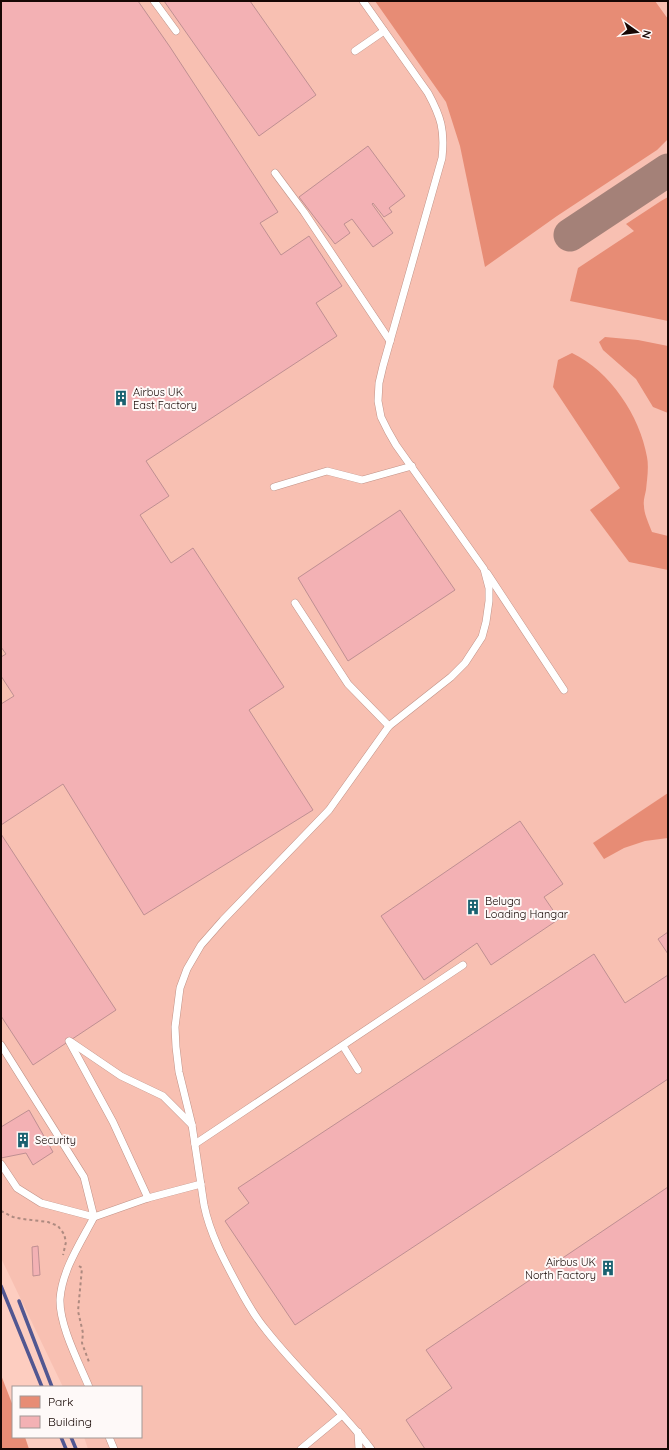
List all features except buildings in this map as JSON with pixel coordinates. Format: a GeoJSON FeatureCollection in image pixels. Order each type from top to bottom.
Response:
{"type":"FeatureCollection","features":[{"type":"Feature","properties":{"kind":"lane"},"geometry":{"type":"LineString","coordinates":[[154,1],[176,32]]}},
{"type":"Feature","properties":{"kind":"lane"},"geometry":{"type":"LineString","coordinates":[[363,1],[435,105],[441,123],[444,141],[442,158],[379,383],[378,401],[381,417],[388,432],[484,569],[564,690]]}},
{"type":"Feature","properties":{"kind":"lane"},"geometry":{"type":"LineString","coordinates":[[355,51],[384,31]]}},
{"type":"Feature","properties":{"kind":"lane"},"geometry":{"type":"LineString","coordinates":[[275,173],[304,212],[390,341]]}},
{"type":"Feature","properties":{"kind":"lane"},"geometry":{"type":"LineString","coordinates":[[274,487],[327,471],[362,480],[412,466]]}},
{"type":"Feature","properties":{"kind":"lane"},"geometry":{"type":"LineString","coordinates":[[371,1449],[358,1432],[265,1329],[246,1300],[217,1246],[206,1216],[192,1125],[179,1072],[175,1027],[180,988],[187,969],[201,945],[328,810],[389,726],[451,677],[465,663],[482,637],[486,622],[489,588],[484,569]]}},
{"type":"Feature","properties":{"kind":"lane"},"geometry":{"type":"LineString","coordinates":[[295,602],[348,684],[389,726]]}},
{"type":"Feature","properties":{"kind":"lane"},"geometry":{"type":"LineString","coordinates":[[195,1144],[463,965]]}},
{"type":"Feature","properties":{"kind":"lane"},"geometry":{"type":"LineString","coordinates":[[148,1198],[113,1122],[69,1041],[121,1076],[163,1096],[192,1125]]}},
{"type":"Feature","properties":{"kind":"lane"},"geometry":{"type":"LineString","coordinates":[[1,1045],[84,1177],[94,1217],[68,1268],[63,1282],[60,1300],[66,1331],[89,1386]]}},
{"type":"Feature","properties":{"kind":"lane"},"geometry":{"type":"LineString","coordinates":[[343,1046],[358,1070]]}},
{"type":"Feature","properties":{"kind":"lane"},"geometry":{"type":"LineString","coordinates":[[1,1164],[16,1188],[41,1203],[94,1217],[148,1198],[201,1184]]}},
{"type":"Feature","properties":{"kind":"lane"},"geometry":{"type":"LineString","coordinates":[[301,1449],[342,1415]]}},
{"type":"Feature","properties":{"kind":"lane"},"geometry":{"type":"LineString","coordinates":[[358,1432],[359,1449]]}},
{"type":"Feature","properties":{"kind":"lane"},"geometry":{"type":"LineString","coordinates":[[109,1438],[114,1449]]}},
{"type":"Feature","properties":{"kind":"shaded area"},"geometry":{"type":"Polygon","coordinates":[[[1,1],[668,1],[668,1449],[88,1449],[84,1438],[142,1438],[142,1386],[63,1386],[1,1258],[1,1]]]}},
{"type":"Feature","properties":{"kind":"green space"},"geometry":{"type":"Polygon","coordinates":[[[375,1],[655,1],[668,19],[668,139],[657,150],[557,216],[485,267],[460,146],[446,102],[375,1]]]}},
{"type":"Feature","properties":{"kind":"green space"},"geometry":{"type":"Polygon","coordinates":[[[668,197],[668,321],[570,301],[578,268],[634,231],[626,224],[668,197]]]}},
{"type":"Feature","properties":{"kind":"green space"},"geometry":{"type":"Polygon","coordinates":[[[605,337],[638,340],[668,346],[668,413],[653,407],[636,379],[603,350],[599,342],[605,337]]]}},
{"type":"Feature","properties":{"kind":"green space"},"geometry":{"type":"Polygon","coordinates":[[[572,353],[599,371],[611,383],[621,396],[638,426],[648,461],[644,502],[645,512],[652,532],[668,536],[668,570],[629,562],[590,510],[620,488],[553,387],[558,360],[572,353]]]}},
{"type":"Feature","properties":{"kind":"green space"},"geometry":{"type":"Polygon","coordinates":[[[668,793],[668,838],[645,841],[624,848],[604,859],[593,843],[668,793]]]}},
{"type":"Feature","properties":{"kind":"green space"},"geometry":{"type":"Polygon","coordinates":[[[1,1375],[12,1403],[12,1438],[25,1438],[29,1449],[1,1449],[1,1375]]]}},
{"type":"Feature","properties":{"kind":"waterway"},"geometry":{"type":"LineString","coordinates":[[1,1286],[42,1386]]}},
{"type":"Feature","properties":{"kind":"waterway"},"geometry":{"type":"LineString","coordinates":[[19,1301],[52,1386]]}},
{"type":"Feature","properties":{"kind":"waterway"},"geometry":{"type":"LineString","coordinates":[[61,1438],[66,1449]]}},
{"type":"Feature","properties":{"kind":"waterway"},"geometry":{"type":"LineString","coordinates":[[71,1438],[76,1449]]}},
{"type":"Feature","properties":{"kind":"taxiway"},"geometry":{"type":"LineString","coordinates":[[570,235],[668,170]]}},
{"type":"Feature","properties":{"kind":"place","name":"Airbus UK East Factory"},"geometry":{"type":"Point","coordinates":[121,398]}},
{"type":"Feature","properties":{"kind":"place","name":"Beluga Loading Hangar"},"geometry":{"type":"Point","coordinates":[473,907]}},
{"type":"Feature","properties":{"kind":"place","name":"Security"},"geometry":{"type":"Point","coordinates":[23,1140]}},
{"type":"Feature","properties":{"kind":"place","name":"Airbus UK North Factory"},"geometry":{"type":"Point","coordinates":[608,1268]}}]}
